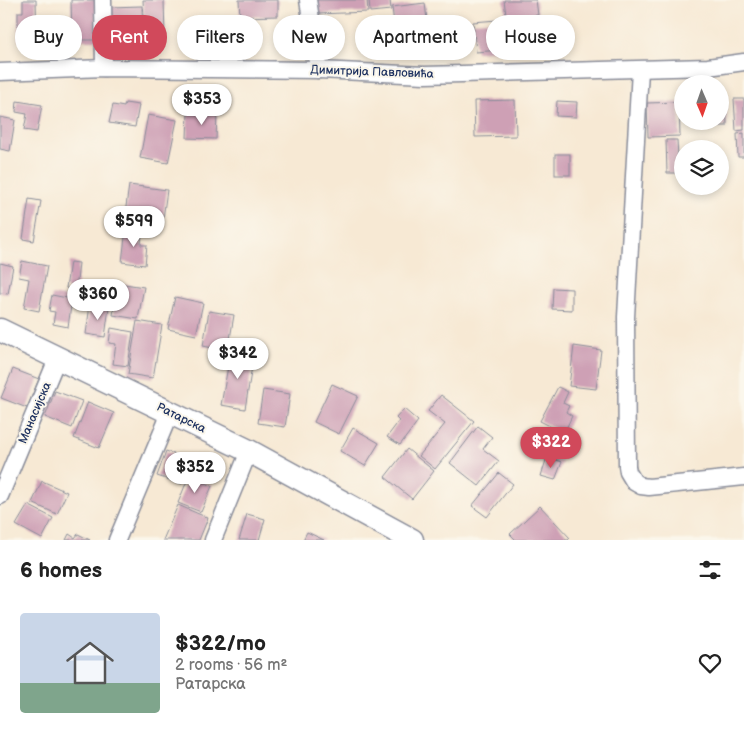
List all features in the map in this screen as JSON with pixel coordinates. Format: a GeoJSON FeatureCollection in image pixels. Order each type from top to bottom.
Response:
{"type":"FeatureCollection","features":[{"type":"Feature","properties":{"kind":"street"},"geometry":{"type":"LineString","coordinates":[[103,0],[104,68]]}},
{"type":"Feature","properties":{"kind":"street"},"geometry":{"type":"LineString","coordinates":[[308,0],[319,70]]}},
{"type":"Feature","properties":{"kind":"street","name":"Димитрија Павловића"},"geometry":{"type":"LineString","coordinates":[[0,72],[104,68],[319,70],[425,74],[640,70],[708,67],[744,62]]}},
{"type":"Feature","properties":{"kind":"street"},"geometry":{"type":"LineString","coordinates":[[640,70],[626,317],[625,406],[628,472],[634,482],[648,488],[744,477]]}},
{"type":"Feature","properties":{"kind":"street","name":"Ратарска"},"geometry":{"type":"LineString","coordinates":[[0,330],[249,451],[412,540]]}},
{"type":"Feature","properties":{"kind":"street","name":"Манасијска"},"geometry":{"type":"LineString","coordinates":[[0,496],[58,359]]}},
{"type":"Feature","properties":{"kind":"street"},"geometry":{"type":"LineString","coordinates":[[117,540],[170,413]]}},
{"type":"Feature","properties":{"kind":"street"},"geometry":{"type":"LineString","coordinates":[[213,540],[249,451]]}},
{"type":"Feature","properties":{"kind":"building"},"geometry":{"type":"Polygon","coordinates":[[[23,0],[36,0],[36,15],[18,15],[18,12],[23,12],[23,0]]]}},
{"type":"Feature","properties":{"kind":"building"},"geometry":{"type":"Polygon","coordinates":[[[71,0],[96,0],[96,15],[92,15],[92,40],[82,40],[82,15],[71,15],[71,0]]]}},
{"type":"Feature","properties":{"kind":"building"},"geometry":{"type":"Polygon","coordinates":[[[143,0],[164,0],[164,15],[144,15],[143,0]]]}},
{"type":"Feature","properties":{"kind":"building"},"geometry":{"type":"Polygon","coordinates":[[[239,0],[278,0],[278,15],[240,15],[239,0]]]}},
{"type":"Feature","properties":{"kind":"building"},"geometry":{"type":"Polygon","coordinates":[[[317,0],[367,0],[368,12],[318,14],[317,0]]]}},
{"type":"Feature","properties":{"kind":"building"},"geometry":{"type":"Polygon","coordinates":[[[369,0],[390,0],[391,10],[370,12],[369,0]]]}},
{"type":"Feature","properties":{"kind":"building"},"geometry":{"type":"Polygon","coordinates":[[[504,0],[536,0],[538,15],[506,15],[504,0]]]}},
{"type":"Feature","properties":{"kind":"building"},"geometry":{"type":"Polygon","coordinates":[[[425,3],[426,15],[393,15],[392,7],[425,3]]]}},
{"type":"Feature","properties":{"kind":"building"},"geometry":{"type":"Polygon","coordinates":[[[142,6],[142,15],[110,15],[110,7],[142,6]]]}},
{"type":"Feature","properties":{"kind":"building"},"geometry":{"type":"Polygon","coordinates":[[[486,21],[486,51],[476,52],[476,22],[486,21]]]}},
{"type":"Feature","properties":{"kind":"building"},"geometry":{"type":"Polygon","coordinates":[[[734,99],[744,99],[744,130],[736,131],[734,99]]]}},
{"type":"Feature","properties":{"kind":"building"},"geometry":{"type":"Polygon","coordinates":[[[515,100],[516,136],[475,137],[474,101],[515,100]]]}},
{"type":"Feature","properties":{"kind":"building"},"geometry":{"type":"Polygon","coordinates":[[[17,101],[42,105],[37,132],[24,130],[27,114],[16,112],[17,101]]]}},
{"type":"Feature","properties":{"kind":"building"},"geometry":{"type":"Polygon","coordinates":[[[557,101],[577,102],[576,117],[556,116],[557,101]]]}},
{"type":"Feature","properties":{"kind":"building"},"geometry":{"type":"Polygon","coordinates":[[[674,102],[674,130],[680,130],[680,136],[648,137],[647,103],[674,102]]]}},
{"type":"Feature","properties":{"kind":"building"},"geometry":{"type":"Polygon","coordinates":[[[125,103],[139,105],[135,127],[109,123],[113,105],[124,107],[125,103]]]}},
{"type":"Feature","properties":{"kind":"building"},"geometry":{"type":"Polygon","coordinates":[[[188,112],[217,114],[216,139],[187,138],[188,112]]]}},
{"type":"Feature","properties":{"kind":"building"},"geometry":{"type":"Polygon","coordinates":[[[148,115],[177,120],[168,163],[140,158],[148,115]]]}},
{"type":"Feature","properties":{"kind":"building"},"geometry":{"type":"Polygon","coordinates":[[[0,117],[15,120],[10,151],[0,149],[0,117]]]}},
{"type":"Feature","properties":{"kind":"building"},"geometry":{"type":"Polygon","coordinates":[[[744,133],[744,157],[738,157],[737,134],[744,133]]]}},
{"type":"Feature","properties":{"kind":"building"},"geometry":{"type":"Polygon","coordinates":[[[666,140],[674,140],[674,173],[667,173],[666,140]]]}},
{"type":"Feature","properties":{"kind":"building"},"geometry":{"type":"Polygon","coordinates":[[[555,154],[570,154],[570,175],[555,175],[555,154]]]}},
{"type":"Feature","properties":{"kind":"building"},"geometry":{"type":"Polygon","coordinates":[[[129,185],[167,190],[162,226],[124,221],[129,185]]]}},
{"type":"Feature","properties":{"kind":"building"},"geometry":{"type":"Polygon","coordinates":[[[29,199],[41,201],[34,241],[23,239],[29,199]]]}},
{"type":"Feature","properties":{"kind":"building"},"geometry":{"type":"Polygon","coordinates":[[[126,229],[142,231],[141,245],[147,245],[145,265],[122,262],[126,229]]]}},
{"type":"Feature","properties":{"kind":"building"},"geometry":{"type":"Polygon","coordinates":[[[22,261],[47,266],[39,311],[24,308],[29,279],[19,277],[22,261]]]}},
{"type":"Feature","properties":{"kind":"building"},"geometry":{"type":"Polygon","coordinates":[[[70,262],[79,263],[76,290],[66,288],[70,262]]]}},
{"type":"Feature","properties":{"kind":"building"},"geometry":{"type":"Polygon","coordinates":[[[0,263],[13,266],[8,294],[0,293],[0,263]]]}},
{"type":"Feature","properties":{"kind":"building"},"geometry":{"type":"Polygon","coordinates":[[[118,283],[144,287],[138,319],[113,315],[118,283]]]}},
{"type":"Feature","properties":{"kind":"building"},"geometry":{"type":"Polygon","coordinates":[[[553,288],[572,289],[572,310],[552,309],[553,288]]]}},
{"type":"Feature","properties":{"kind":"building"},"geometry":{"type":"Polygon","coordinates":[[[52,295],[72,299],[68,327],[53,324],[55,312],[49,311],[52,295]]]}},
{"type":"Feature","properties":{"kind":"building"},"geometry":{"type":"Polygon","coordinates":[[[175,297],[203,303],[196,335],[168,329],[175,297]]]}},
{"type":"Feature","properties":{"kind":"building"},"geometry":{"type":"Polygon","coordinates":[[[90,305],[109,307],[105,337],[86,334],[90,305]]]}},
{"type":"Feature","properties":{"kind":"building"},"geometry":{"type":"Polygon","coordinates":[[[209,311],[234,315],[228,351],[203,346],[209,311]]]}},
{"type":"Feature","properties":{"kind":"building"},"geometry":{"type":"Polygon","coordinates":[[[137,321],[162,325],[153,378],[128,374],[137,321]]]}},
{"type":"Feature","properties":{"kind":"building"},"geometry":{"type":"Polygon","coordinates":[[[111,328],[133,332],[128,366],[113,364],[116,344],[109,343],[111,328]]]}},
{"type":"Feature","properties":{"kind":"building"},"geometry":{"type":"Polygon","coordinates":[[[574,346],[601,350],[596,389],[569,386],[574,346]]]}},
{"type":"Feature","properties":{"kind":"building"},"geometry":{"type":"Polygon","coordinates":[[[231,350],[254,354],[245,409],[221,405],[231,350]]]}},
{"type":"Feature","properties":{"kind":"building"},"geometry":{"type":"Polygon","coordinates":[[[13,369],[39,379],[27,408],[1,398],[13,369]]]}},
{"type":"Feature","properties":{"kind":"building"},"geometry":{"type":"Polygon","coordinates":[[[332,384],[358,396],[339,434],[314,422],[332,384]]]}},
{"type":"Feature","properties":{"kind":"building"},"geometry":{"type":"Polygon","coordinates":[[[558,387],[568,392],[563,403],[569,406],[566,412],[572,416],[564,433],[540,421],[558,387]]]}},
{"type":"Feature","properties":{"kind":"building"},"geometry":{"type":"Polygon","coordinates":[[[263,390],[290,394],[285,427],[258,423],[263,390]]]}},
{"type":"Feature","properties":{"kind":"building"},"geometry":{"type":"Polygon","coordinates":[[[55,391],[82,401],[72,428],[45,417],[55,391]]]}},
{"type":"Feature","properties":{"kind":"building"},"geometry":{"type":"Polygon","coordinates":[[[441,395],[474,421],[435,469],[419,456],[445,424],[428,411],[441,395]]]}},
{"type":"Feature","properties":{"kind":"building"},"geometry":{"type":"Polygon","coordinates":[[[88,402],[114,413],[99,448],[74,438],[88,402]]]}},
{"type":"Feature","properties":{"kind":"building"},"geometry":{"type":"Polygon","coordinates":[[[404,409],[418,421],[400,445],[387,437],[399,421],[396,418],[404,409]]]}},
{"type":"Feature","properties":{"kind":"building"},"geometry":{"type":"Polygon","coordinates":[[[478,426],[492,437],[483,449],[499,461],[479,486],[450,463],[478,426]]]}},
{"type":"Feature","properties":{"kind":"building"},"geometry":{"type":"Polygon","coordinates":[[[353,428],[379,443],[365,466],[340,451],[353,428]]]}},
{"type":"Feature","properties":{"kind":"building"},"geometry":{"type":"Polygon","coordinates":[[[407,449],[434,471],[412,499],[385,477],[407,449]]]}},
{"type":"Feature","properties":{"kind":"building"},"geometry":{"type":"Polygon","coordinates":[[[166,451],[190,460],[182,484],[157,476],[166,451]]]}},
{"type":"Feature","properties":{"kind":"building"},"geometry":{"type":"Polygon","coordinates":[[[547,457],[562,462],[555,480],[541,476],[547,457]]]}},
{"type":"Feature","properties":{"kind":"building"},"geometry":{"type":"Polygon","coordinates":[[[499,473],[513,484],[487,517],[472,506],[499,473]]]}},
{"type":"Feature","properties":{"kind":"building"},"geometry":{"type":"Polygon","coordinates":[[[189,476],[212,486],[201,512],[178,503],[189,476]]]}},
{"type":"Feature","properties":{"kind":"building"},"geometry":{"type":"Polygon","coordinates":[[[42,481],[67,492],[57,514],[32,503],[42,481]]]}},
{"type":"Feature","properties":{"kind":"building"},"geometry":{"type":"Polygon","coordinates":[[[28,505],[53,518],[42,539],[16,525],[28,505]]]}},
{"type":"Feature","properties":{"kind":"building"},"geometry":{"type":"Polygon","coordinates":[[[178,505],[208,518],[199,540],[163,540],[178,505]]]}},
{"type":"Feature","properties":{"kind":"building"},"geometry":{"type":"Polygon","coordinates":[[[540,506],[570,538],[568,540],[516,540],[510,534],[540,506]]]}},
{"type":"Feature","properties":{"kind":"building"},"geometry":{"type":"Polygon","coordinates":[[[247,514],[265,519],[259,540],[239,540],[247,514]]]}},
{"type":"Feature","properties":{"kind":"building"},"geometry":{"type":"Polygon","coordinates":[[[307,532],[324,540],[303,540],[307,532]]]}},
{"type":"Feature","properties":{"kind":"building"},"geometry":{"type":"Polygon","coordinates":[[[69,534],[75,538],[78,534],[90,540],[66,540],[69,534]]]}}]}
